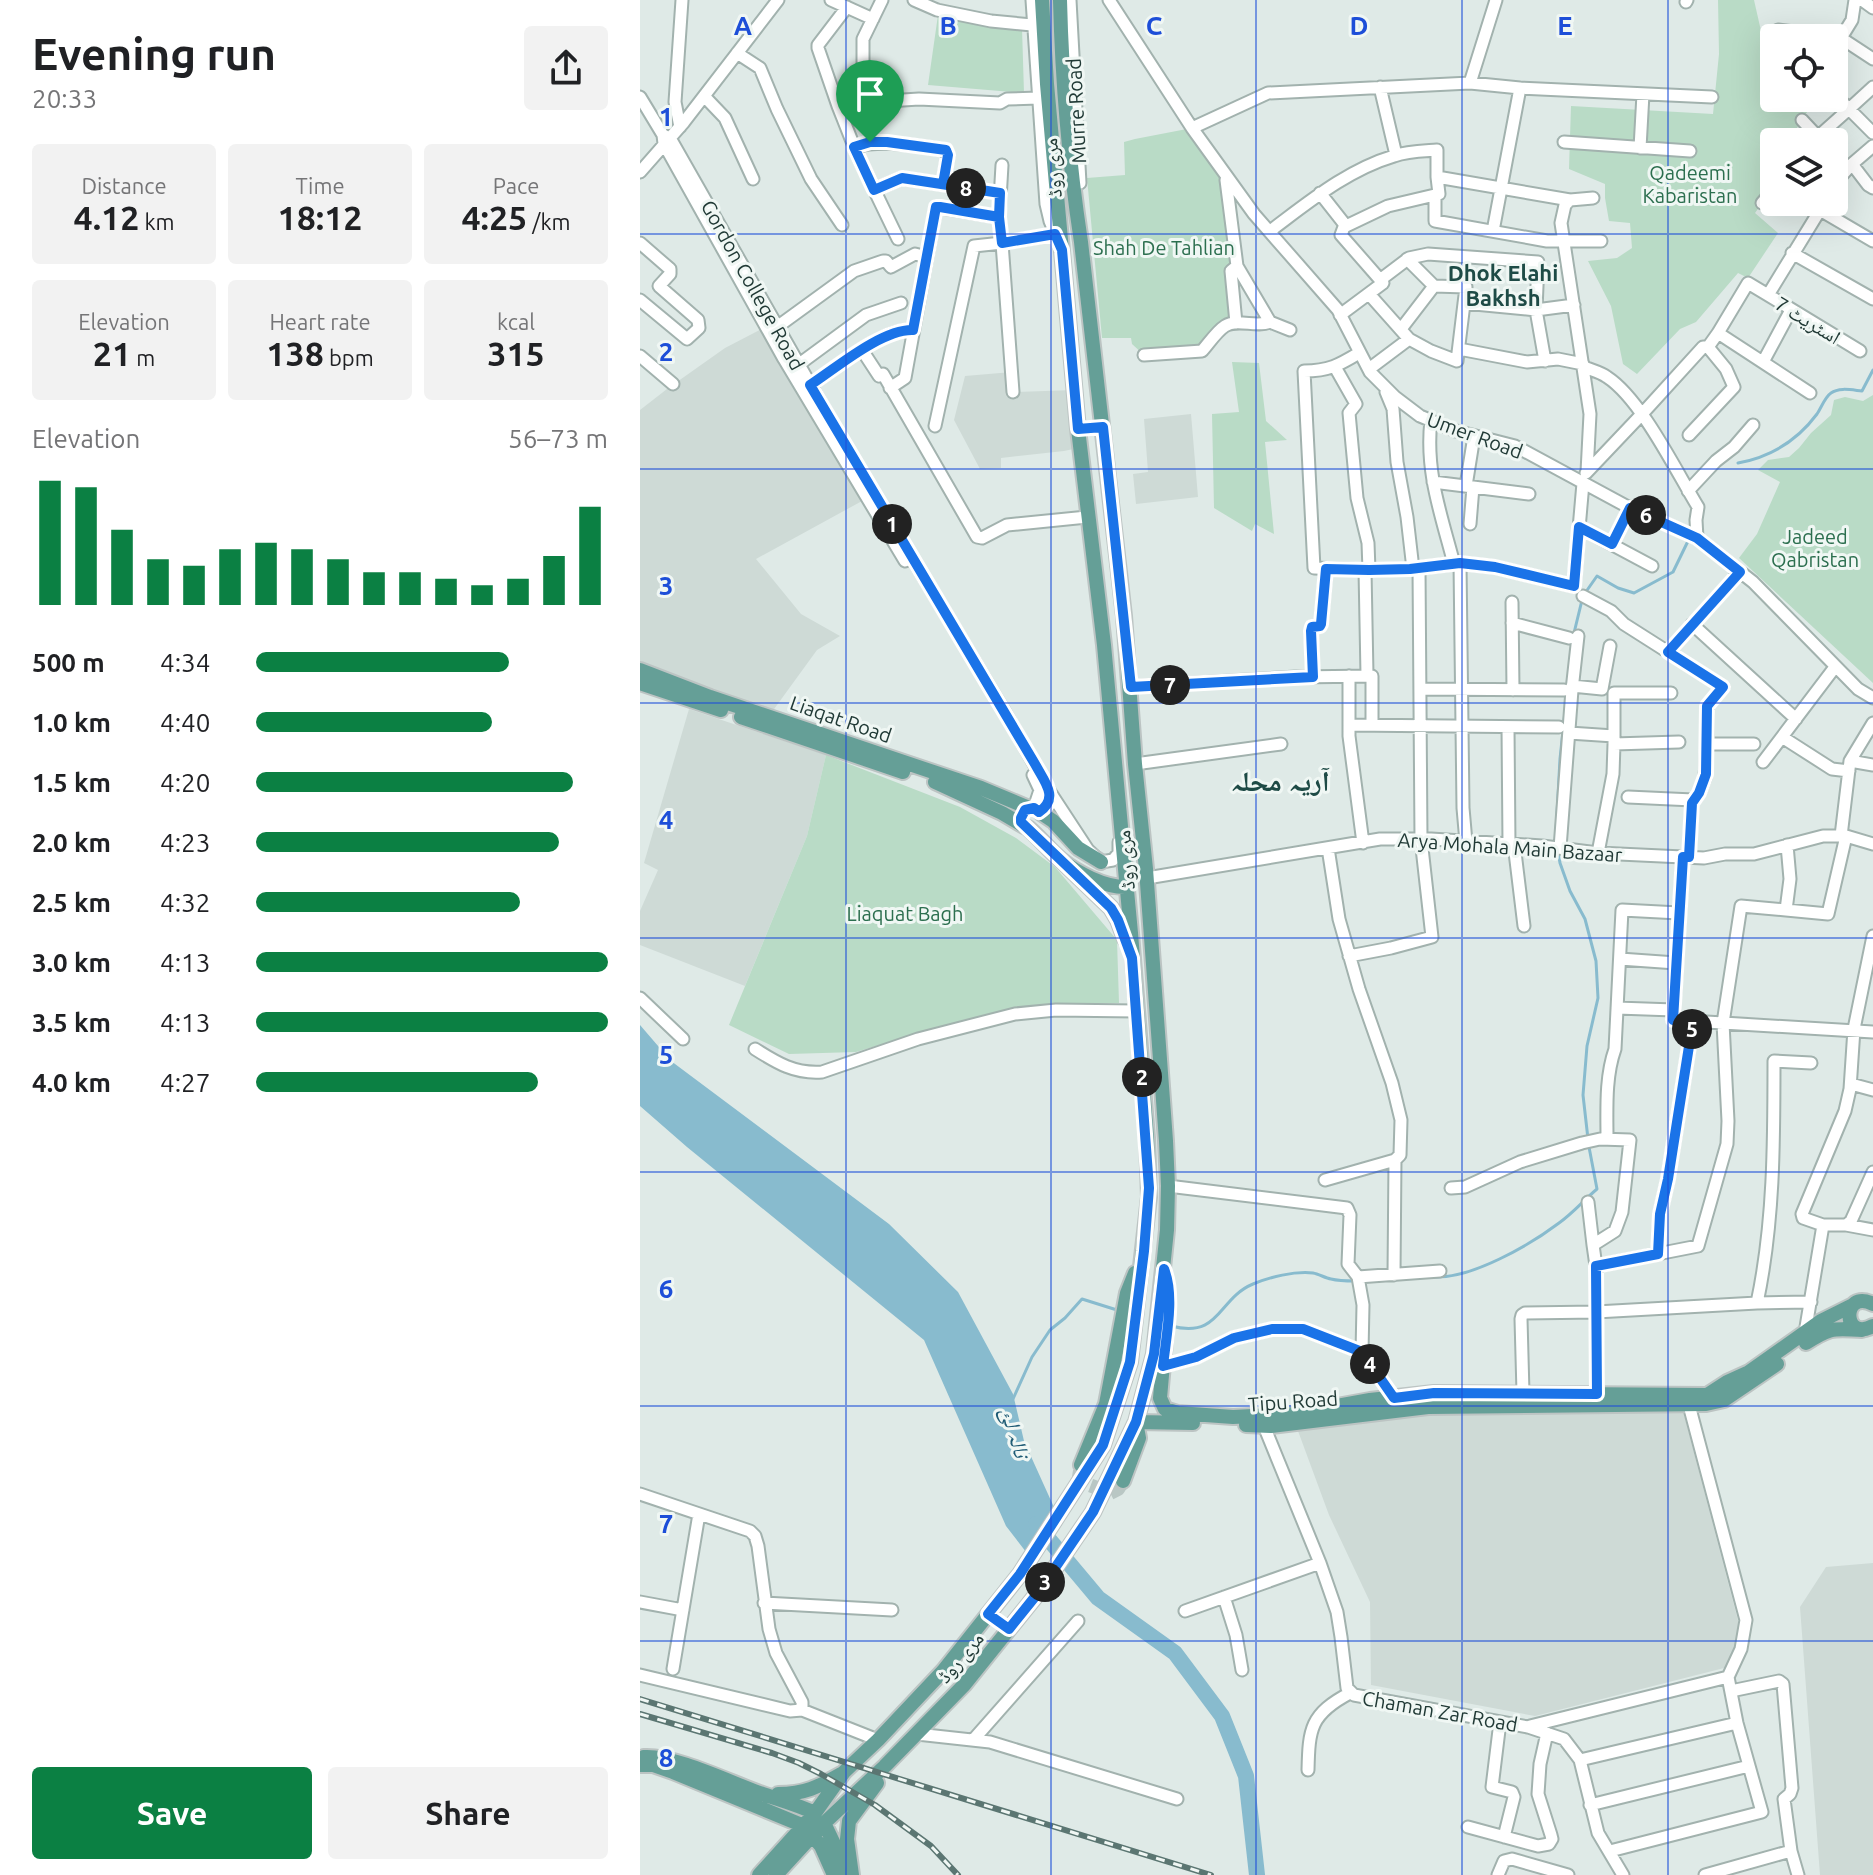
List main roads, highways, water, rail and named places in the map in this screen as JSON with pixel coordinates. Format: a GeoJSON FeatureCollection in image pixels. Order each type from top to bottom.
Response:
{"type":"FeatureCollection","features":[{"type":"Feature","properties":{"kind":"main road","name":"مری روڈ"},"geometry":{"type":"LineString","coordinates":[[820,1818],[844,1772],[943,1671],[1020,1574],[1103,1445],[1130,1362],[1127,1329],[1144,1251],[1149,1188],[1132,958],[1100,606],[1078,429],[1042,0]]}},
{"type":"Feature","properties":{"kind":"main road","name":"مری روڈ"},"geometry":{"type":"LineString","coordinates":[[759,1875],[917,1734],[964,1685],[1038,1593],[1088,1520],[1136,1422],[1161,1337],[1168,1186],[1147,878],[1135,764],[1131,687],[1078,222],[1062,60],[1060,0]]}},
{"type":"Feature","properties":{"kind":"main road"},"geometry":{"type":"LineString","coordinates":[[1078,429],[1103,427]]}},
{"type":"Feature","properties":{"kind":"main road","name":"Liaqat Road"},"geometry":{"type":"LineString","coordinates":[[640,670],[710,697],[981,788],[1036,810],[1053,821],[1078,848],[1101,862]]}},
{"type":"Feature","properties":{"kind":"main road","name":"Liaqat Road"},"geometry":{"type":"LineString","coordinates":[[640,683],[945,785],[1026,827],[1061,860],[1090,877],[1125,887]]}},
{"type":"Feature","properties":{"kind":"main road"},"geometry":{"type":"LineString","coordinates":[[1026,827],[1033,829],[1041,823],[1036,810]]}},
{"type":"Feature","properties":{"kind":"main road"},"geometry":{"type":"LineString","coordinates":[[1061,860],[1111,908],[1132,958]]}},
{"type":"Feature","properties":{"kind":"main road"},"geometry":{"type":"LineString","coordinates":[[1161,1337],[1163,1366],[1160,1398],[1165,1409],[1178,1413],[1233,1417],[1293,1414],[1370,1400],[1434,1393],[1707,1395],[1749,1372],[1821,1321],[1865,1302]]}},
{"type":"Feature","properties":{"kind":"main road"},"geometry":{"type":"LineString","coordinates":[[1865,1302],[1848,1317],[1856,1328],[1868,1328]]}},
{"type":"Feature","properties":{"kind":"main road","name":"Tipu Road"},"geometry":{"type":"LineString","coordinates":[[1136,1422],[1264,1426],[1428,1407],[1689,1405],[1724,1400],[1821,1333],[1836,1328],[1868,1328]]}},
{"type":"Feature","properties":{"kind":"main road"},"geometry":{"type":"LineString","coordinates":[[1081,1465],[1106,1404],[1127,1329]]}},
{"type":"Feature","properties":{"kind":"main road"},"geometry":{"type":"LineString","coordinates":[[1123,1481],[1139,1438],[1136,1422]]}},
{"type":"Feature","properties":{"kind":"main road"},"geometry":{"type":"LineString","coordinates":[[988,1614],[1009,1629]]}},
{"type":"Feature","properties":{"kind":"main road"},"geometry":{"type":"LineString","coordinates":[[850,1875],[849,1821],[900,1750]]}},
{"type":"Feature","properties":{"kind":"main road"},"geometry":{"type":"LineString","coordinates":[[640,1758],[656,1756],[672,1760],[797,1804],[820,1818],[850,1875]]}},
{"type":"Feature","properties":{"kind":"main road"},"geometry":{"type":"LineString","coordinates":[[640,1765],[653,1765],[673,1772],[808,1831],[821,1846],[834,1875]]}},
{"type":"Feature","properties":{"kind":"main road"},"geometry":{"type":"LineString","coordinates":[[762,1794],[814,1790],[844,1772]]}},
{"type":"Feature","properties":{"kind":"main road","name":"مری روڈ"},"geometry":{"type":"LineString","coordinates":[[776,1875],[808,1831]]}},
{"type":"Feature","properties":{"kind":"water"},"geometry":{"type":"Polygon","coordinates":[[[640,1025],[671,1061],[889,1224],[958,1292],[1013,1394],[1024,1441],[1062,1525],[1033,1561],[1006,1526],[924,1340],[640,1106],[640,1025]]]}},
{"type":"Feature","properties":{"kind":"waterway"},"geometry":{"type":"LineString","coordinates":[[1738,463],[1761,457],[1792,440],[1809,424],[1829,395],[1842,389],[1862,391],[1873,370]]}},
{"type":"Feature","properties":{"kind":"waterway"},"geometry":{"type":"LineString","coordinates":[[1574,633],[1583,596],[1597,576],[1634,593],[1673,572],[1689,539]]}},
{"type":"Feature","properties":{"kind":"waterway"},"geometry":{"type":"LineString","coordinates":[[1556,832],[1565,712]]}},
{"type":"Feature","properties":{"kind":"waterway"},"geometry":{"type":"LineString","coordinates":[[1558,851],[1570,891],[1585,919],[1596,961],[1598,998],[1587,1046],[1583,1095],[1588,1139]]}},
{"type":"Feature","properties":{"kind":"waterway"},"geometry":{"type":"LineString","coordinates":[[1434,1277],[1465,1272],[1500,1259],[1547,1232],[1569,1215],[1597,1189],[1589,1147]]}},
{"type":"Feature","properties":{"kind":"waterway"},"geometry":{"type":"LineString","coordinates":[[1171,1326],[1187,1329],[1200,1327],[1217,1316],[1241,1291],[1274,1277],[1306,1273],[1355,1281]]}},
{"type":"Feature","properties":{"kind":"waterway"},"geometry":{"type":"LineString","coordinates":[[1013,1399],[1032,1357],[1050,1330],[1082,1299],[1117,1310]]}},
{"type":"Feature","properties":{"kind":"waterway","name":"نالہ لئ"},"geometry":{"type":"LineString","coordinates":[[1036,1524],[1098,1598],[1175,1653],[1222,1716],[1246,1776],[1257,1875]]}},
{"type":"Feature","properties":{"kind":"tunnel"},"geometry":{"type":"LineString","coordinates":[[1080,1471],[1079,1477],[1084,1483],[1110,1493],[1118,1489],[1123,1481]]}},
{"type":"Feature","properties":{"kind":"railway"},"geometry":{"type":"LineString","coordinates":[[640,1699],[1211,1875]]}},
{"type":"Feature","properties":{"kind":"railway"},"geometry":{"type":"LineString","coordinates":[[640,1714],[772,1753],[821,1774],[875,1805],[931,1846],[958,1875]]}},
{"type":"Feature","properties":{"kind":"district","name":"Dhok Elahi Bakhsh"},"geometry":{"type":"Point","coordinates":[1503,284]}},
{"type":"Feature","properties":{"kind":"district","name":"آریہ محلہ"},"geometry":{"type":"Point","coordinates":[1280,780]}},
{"type":"Feature","properties":{"kind":"park label","name":"Qadeemi Kabaristan"},"geometry":{"type":"Point","coordinates":[1690,184]}},
{"type":"Feature","properties":{"kind":"park label","name":"Shah De Tahlian"},"geometry":{"type":"Point","coordinates":[1164,247]}},
{"type":"Feature","properties":{"kind":"park label","name":"Jadeed Qabristan"},"geometry":{"type":"Point","coordinates":[1815,548]}},
{"type":"Feature","properties":{"kind":"park label","name":"Liaquat Bagh"},"geometry":{"type":"Point","coordinates":[905,913]}}]}
